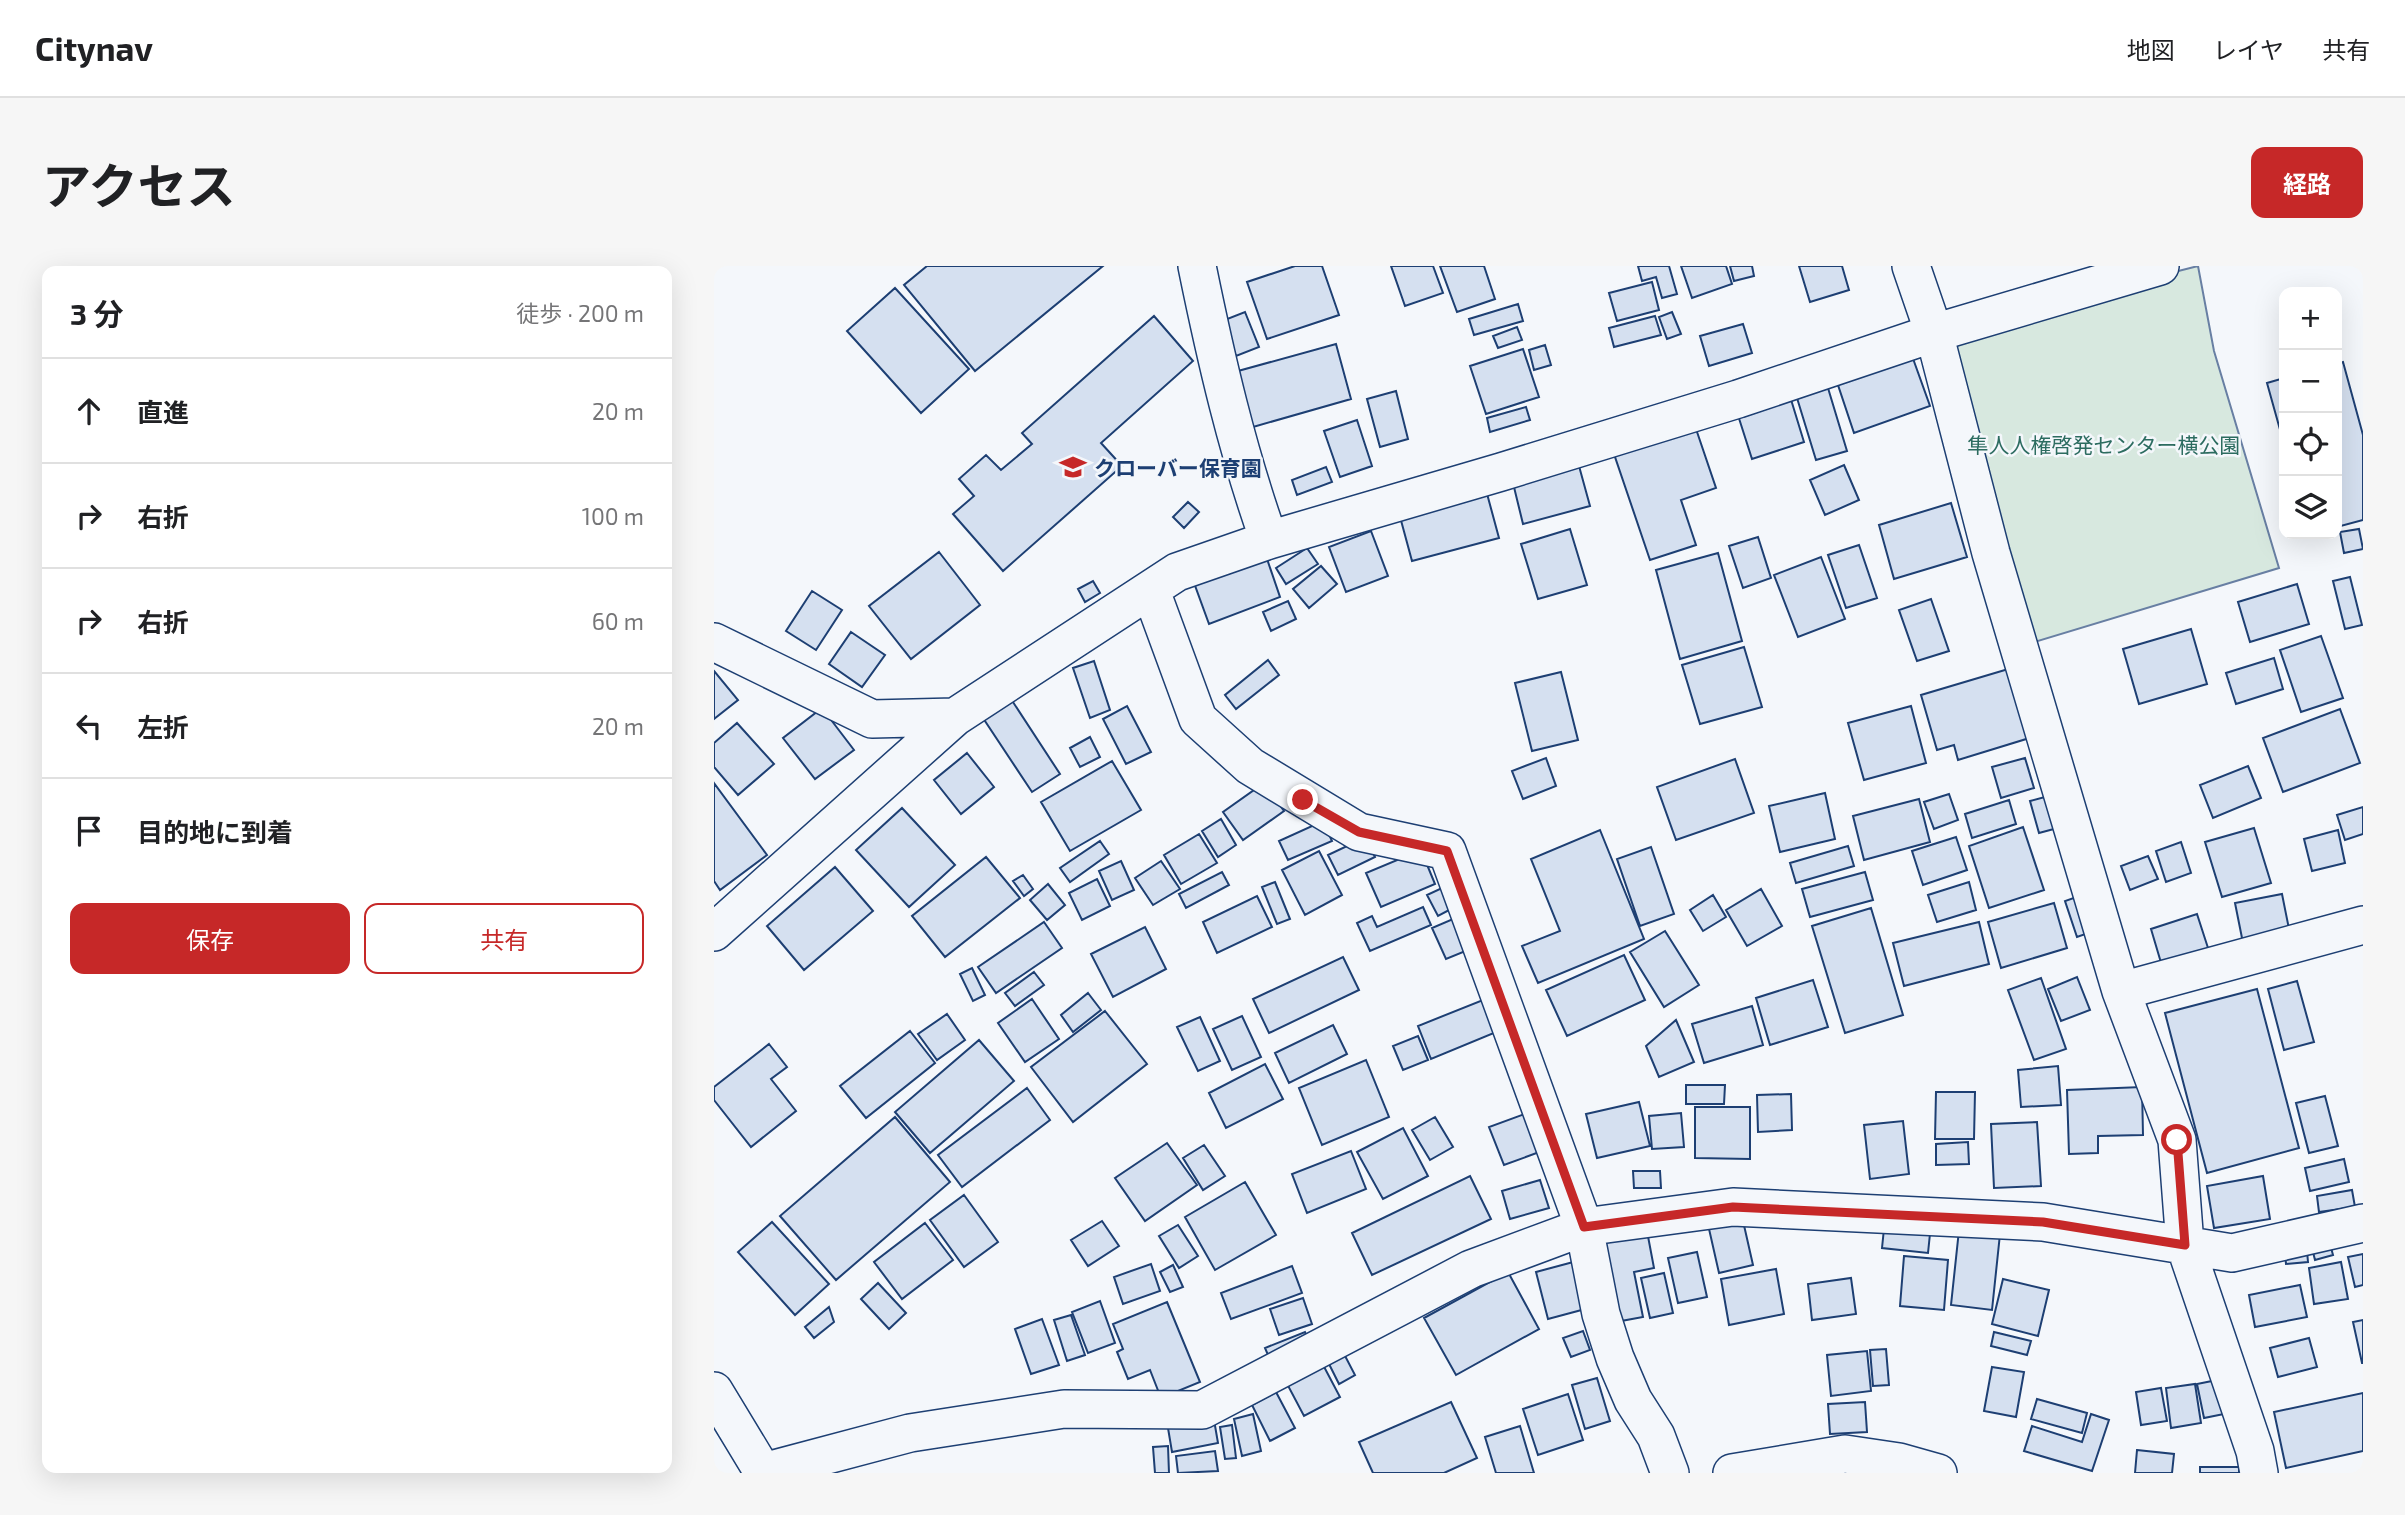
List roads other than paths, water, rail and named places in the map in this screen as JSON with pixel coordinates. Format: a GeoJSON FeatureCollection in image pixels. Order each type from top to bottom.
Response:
{"type":"FeatureCollection","features":[{"type":"Feature","properties":{"kind":"street"},"geometry":{"type":"LineString","coordinates":[[1197,266],[1223,395],[1247,478],[1269,540]]}},
{"type":"Feature","properties":{"kind":"street"},"geometry":{"type":"LineString","coordinates":[[1911,266],[1934,333],[1991,553],[2120,991],[2177,1140],[2185,1245],[2255,1451],[2259,1473]]}},
{"type":"Feature","properties":{"kind":"street"},"geometry":{"type":"LineString","coordinates":[[714,932],[955,717],[1152,591],[1177,572],[1269,540],[1738,399],[1934,333],[2160,266]]}},
{"type":"Feature","properties":{"kind":"street"},"geometry":{"type":"LineString","coordinates":[[1152,591],[1198,719],[1250,766],[1359,832],[1447,851],[1584,1227],[1601,1314],[1615,1358],[1633,1400],[1656,1436],[1670,1473]]}},
{"type":"Feature","properties":{"kind":"street"},"geometry":{"type":"LineString","coordinates":[[714,642],[872,719],[955,717]]}},
{"type":"Feature","properties":{"kind":"street"},"geometry":{"type":"LineString","coordinates":[[2120,991],[2363,925]]}},
{"type":"Feature","properties":{"kind":"street"},"geometry":{"type":"LineString","coordinates":[[714,1391],[763,1472],[910,1433],[1064,1409],[1202,1410],[1471,1269],[1584,1227],[1733,1207],[2043,1222],[2232,1253],[2363,1223]]}},
{"type":"Feature","properties":{"kind":"street"},"geometry":{"type":"LineString","coordinates":[[1732,1473],[1845,1454],[1899,1462],[1938,1473]]}},
{"type":"Feature","properties":{"kind":"place","name":"クローバー保育園"},"geometry":{"type":"Point","coordinates":[1073,467]}},
{"type":"Feature","properties":{"kind":"park label","name":"隼人人権啓発センター横公園"},"geometry":{"type":"Point","coordinates":[2104,444]}}]}
